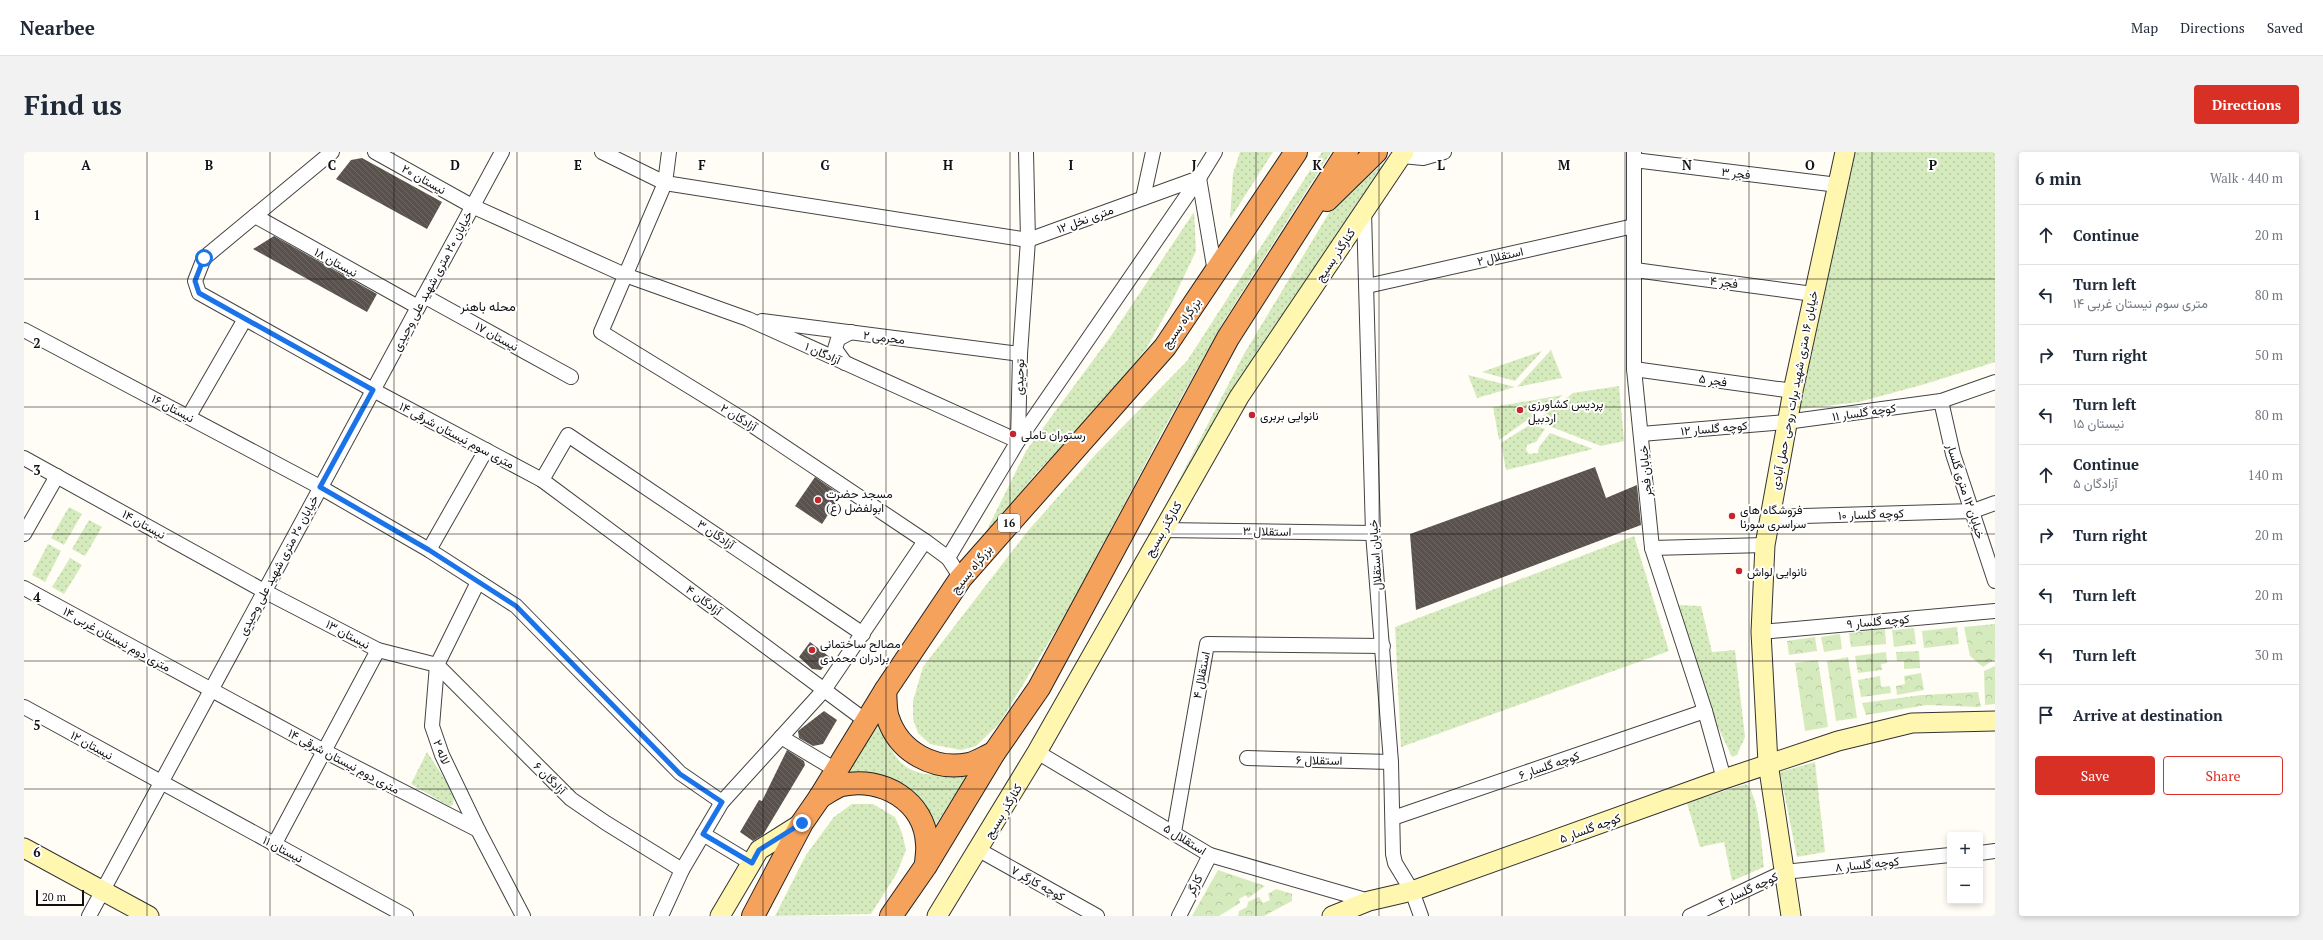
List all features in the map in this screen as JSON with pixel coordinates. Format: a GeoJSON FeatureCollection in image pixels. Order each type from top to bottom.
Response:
{"type":"FeatureCollection","features":[{"type":"Feature","properties":{"kind":"highway","name":"بزرگراه بسیج"},"geometry":{"type":"LineString","coordinates":[[754,916],[802,823],[885,691],[961,578],[1165,347],[1296,152]]}},
{"type":"Feature","properties":{"kind":"highway"},"geometry":{"type":"LineString","coordinates":[[891,916],[926,867],[994,753],[1039,688],[1228,338],[1302,225],[1347,152]]}},
{"type":"Feature","properties":{"kind":"highway"},"geometry":{"type":"LineString","coordinates":[[1302,225],[1376,152]]}},
{"type":"Feature","properties":{"kind":"highway"},"geometry":{"type":"LineString","coordinates":[[885,691],[888,716],[893,732],[908,749],[920,757],[932,762],[957,766],[971,764],[994,753]]}},
{"type":"Feature","properties":{"kind":"highway"},"geometry":{"type":"LineString","coordinates":[[820,796],[841,786],[864,783],[898,793],[915,809],[921,820],[927,843],[926,867]]}},
{"type":"Feature","properties":{"kind":"street"},"geometry":{"type":"LineString","coordinates":[[255,216],[332,152]]}},
{"type":"Feature","properties":{"kind":"street","name":"نیستان ۲۰"},"geometry":{"type":"LineString","coordinates":[[375,152],[472,206],[625,275]]}},
{"type":"Feature","properties":{"kind":"street","name":"خیابان ۲۰ متری شهید علی وحیدی"},"geometry":{"type":"LineString","coordinates":[[89,916],[502,152]]}},
{"type":"Feature","properties":{"kind":"street"},"geometry":{"type":"LineString","coordinates":[[602,152],[665,183],[1028,240]]}},
{"type":"Feature","properties":{"kind":"street"},"geometry":{"type":"LineString","coordinates":[[625,275],[665,183],[669,152]]}},
{"type":"Feature","properties":{"kind":"street","name":"توحیدی"},"geometry":{"type":"LineString","coordinates":[[948,558],[1018,441],[1020,354],[1028,240],[1026,152]]}},
{"type":"Feature","properties":{"kind":"street"},"geometry":{"type":"LineString","coordinates":[[1143,198],[1153,152]]}},
{"type":"Feature","properties":{"kind":"street"},"geometry":{"type":"LineString","coordinates":[[1018,441],[1199,178],[1215,152]]}},
{"type":"Feature","properties":{"kind":"street"},"geometry":{"type":"LineString","coordinates":[[1403,154],[1423,158],[1444,152]]}},
{"type":"Feature","properties":{"kind":"street","name":"خیابان ۱۶ متری شهید برات روحی حمل آبادی"},"geometry":{"type":"LineString","coordinates":[[1791,916],[1768,763],[1761,632],[1765,545],[1792,391],[1845,152]]}},
{"type":"Feature","properties":{"kind":"street","name":"کنارگذر بسیج"},"geometry":{"type":"LineString","coordinates":[[937,916],[980,850],[1239,397],[1403,154]]}},
{"type":"Feature","properties":{"kind":"street","name":"فجر ۳"},"geometry":{"type":"LineString","coordinates":[[1634,156],[1838,185]]}},
{"type":"Feature","properties":{"kind":"street","name":"خیابان فجر"},"geometry":{"type":"LineString","coordinates":[[1634,156],[1634,370],[1652,548],[1705,711],[1724,779]]}},
{"type":"Feature","properties":{"kind":"street"},"geometry":{"type":"LineString","coordinates":[[1199,178],[1215,272]]}},
{"type":"Feature","properties":{"kind":"street","name":"۱۲ متری نخل"},"geometry":{"type":"LineString","coordinates":[[1028,240],[1199,178]]}},
{"type":"Feature","properties":{"kind":"street","name":"خیابان استقلال"},"geometry":{"type":"LineString","coordinates":[[1364,212],[1373,533],[1391,762],[1393,854],[1395,863],[1412,891],[1421,916]]}},
{"type":"Feature","properties":{"kind":"street","name":"۱۴ متری سوم نیستان شرقی"},"geometry":{"type":"LineString","coordinates":[[255,216],[204,258],[195,281],[199,293],[373,390],[542,480]]}},
{"type":"Feature","properties":{"kind":"street","name":"نیستان ۱۸"},"geometry":{"type":"LineString","coordinates":[[255,216],[421,302]]}},
{"type":"Feature","properties":{"kind":"street","name":"استقلال ۲"},"geometry":{"type":"LineString","coordinates":[[1367,286],[1634,226]]}},
{"type":"Feature","properties":{"kind":"street","name":"فجر ۴"},"geometry":{"type":"LineString","coordinates":[[1635,270],[1813,294]]}},
{"type":"Feature","properties":{"kind":"street","name":"آزادگان ۱"},"geometry":{"type":"LineString","coordinates":[[625,275],[748,319],[1018,441]]}},
{"type":"Feature","properties":{"kind":"street","name":"آزادگان ۲"},"geometry":{"type":"LineString","coordinates":[[625,275],[601,332],[749,423],[925,541]]}},
{"type":"Feature","properties":{"kind":"street","name":"نیستان ۱۷"},"geometry":{"type":"LineString","coordinates":[[421,302],[571,377]]}},
{"type":"Feature","properties":{"kind":"street"},"geometry":{"type":"LineString","coordinates":[[189,416],[245,319]]}},
{"type":"Feature","properties":{"kind":"street","name":"محرمی ۲"},"geometry":{"type":"LineString","coordinates":[[748,319],[1020,354]]}},
{"type":"Feature","properties":{"kind":"street","name":"نیستان ۱۶"},"geometry":{"type":"LineString","coordinates":[[24,330],[189,416],[320,487],[429,550],[516,606],[680,774],[722,802]]}},
{"type":"Feature","properties":{"kind":"street"},"geometry":{"type":"LineString","coordinates":[[845,363],[835,348],[838,339],[851,332]]}},
{"type":"Feature","properties":{"kind":"street","name":"فجر ۵"},"geometry":{"type":"LineString","coordinates":[[1634,370],[1792,391]]}},
{"type":"Feature","properties":{"kind":"street","name":"کوچه گلسار ۱۱"},"geometry":{"type":"LineString","coordinates":[[1786,422],[1941,401],[1995,382]]}},
{"type":"Feature","properties":{"kind":"street","name":"خیابان ۱۲ متری گلسار"},"geometry":{"type":"LineString","coordinates":[[1941,401],[1953,454],[1995,581]]}},
{"type":"Feature","properties":{"kind":"street","name":"کوچه گلسار ۱۲"},"geometry":{"type":"LineString","coordinates":[[1641,434],[1786,422]]}},
{"type":"Feature","properties":{"kind":"street","name":"آزادگان ۳"},"geometry":{"type":"LineString","coordinates":[[542,480],[568,435],[863,634]]}},
{"type":"Feature","properties":{"kind":"street"},"geometry":{"type":"LineString","coordinates":[[429,550],[486,450]]}},
{"type":"Feature","properties":{"kind":"street","name":"نیستان ۱۴"},"geometry":{"type":"LineString","coordinates":[[24,458],[264,591]]}},
{"type":"Feature","properties":{"kind":"street"},"geometry":{"type":"LineString","coordinates":[[24,534],[57,476]]}},
{"type":"Feature","properties":{"kind":"street","name":"آزادگان ۴"},"geometry":{"type":"LineString","coordinates":[[542,480],[866,721]]}},
{"type":"Feature","properties":{"kind":"street","name":"کوچه گلسار ۱۰"},"geometry":{"type":"LineString","coordinates":[[1770,517],[1973,511],[1995,503]]}},
{"type":"Feature","properties":{"kind":"street","name":"استقلال ۳"},"geometry":{"type":"LineString","coordinates":[[1162,530],[1373,533]]}},
{"type":"Feature","properties":{"kind":"street"},"geometry":{"type":"LineString","coordinates":[[661,916],[682,870],[722,802],[824,690],[925,541],[948,558],[961,578]]}},
{"type":"Feature","properties":{"kind":"street"},"geometry":{"type":"LineString","coordinates":[[1652,548],[1765,545]]}},
{"type":"Feature","properties":{"kind":"street","name":"لاله ۲"},"geometry":{"type":"LineString","coordinates":[[478,582],[436,665],[432,726],[442,754],[478,830],[523,916]]}},
{"type":"Feature","properties":{"kind":"street","name":"۱۴ متری دوم نیستان غربی"},"geometry":{"type":"LineString","coordinates":[[24,588],[210,690]]}},
{"type":"Feature","properties":{"kind":"street","name":"نیستان ۱۳"},"geometry":{"type":"LineString","coordinates":[[264,591],[378,650],[436,665]]}},
{"type":"Feature","properties":{"kind":"street","name":"کوچه گلسار ۹"},"geometry":{"type":"LineString","coordinates":[[1761,632],[1995,611]]}},
{"type":"Feature","properties":{"kind":"street","name":"استقلال ۴"},"geometry":{"type":"LineString","coordinates":[[1174,832],[1207,644],[1383,646]]}},
{"type":"Feature","properties":{"kind":"street"},"geometry":{"type":"LineString","coordinates":[[274,844],[378,650]]}},
{"type":"Feature","properties":{"kind":"street","name":"آزادگان ۶"},"geometry":{"type":"LineString","coordinates":[[436,665],[571,799],[606,823],[682,870]]}},
{"type":"Feature","properties":{"kind":"street"},"geometry":{"type":"LineString","coordinates":[[434,700],[446,689],[454,687],[461,689]]}},
{"type":"Feature","properties":{"kind":"street","name":"۱۴ متری دوم نیستان شرقی"},"geometry":{"type":"LineString","coordinates":[[210,690],[324,751],[478,830]]}},
{"type":"Feature","properties":{"kind":"street","name":"نیستان ۱۲"},"geometry":{"type":"LineString","coordinates":[[24,708],[160,783]]}},
{"type":"Feature","properties":{"kind":"street","name":"کوچه گلسار ۶"},"geometry":{"type":"LineString","coordinates":[[1393,818],[1705,711]]}},
{"type":"Feature","properties":{"kind":"street","name":"کوچه گلسار ۵"},"geometry":{"type":"LineString","coordinates":[[1332,916],[1369,902],[1412,891],[1768,763],[1838,741],[1912,724],[1995,720]]}},
{"type":"Feature","properties":{"kind":"street"},"geometry":{"type":"LineString","coordinates":[[781,737],[836,770]]}},
{"type":"Feature","properties":{"kind":"street","name":"استقلال ۵"},"geometry":{"type":"LineString","coordinates":[[1037,752],[1174,832],[1210,855],[1369,902]]}},
{"type":"Feature","properties":{"kind":"street","name":"استقلال ۶"},"geometry":{"type":"LineString","coordinates":[[1247,758],[1391,762]]}},
{"type":"Feature","properties":{"kind":"street","name":"نیستان ۱۱"},"geometry":{"type":"LineString","coordinates":[[160,783],[406,916]]}},
{"type":"Feature","properties":{"kind":"street"},"geometry":{"type":"LineString","coordinates":[[720,916],[759,850],[802,823]]}},
{"type":"Feature","properties":{"kind":"street"},"geometry":{"type":"LineString","coordinates":[[703,834],[752,863]]}},
{"type":"Feature","properties":{"kind":"street"},"geometry":{"type":"LineString","coordinates":[[24,848],[149,916]]}},
{"type":"Feature","properties":{"kind":"street","name":"کوچه کارگر ۷"},"geometry":{"type":"LineString","coordinates":[[980,850],[1097,916]]}},
{"type":"Feature","properties":{"kind":"street"},"geometry":{"type":"LineString","coordinates":[[1983,853],[1995,851]]}},
{"type":"Feature","properties":{"kind":"street","name":"کارگر"},"geometry":{"type":"LineString","coordinates":[[1179,916],[1210,855]]}},
{"type":"Feature","properties":{"kind":"street","name":"کوچه گلسار ۸"},"geometry":{"type":"LineString","coordinates":[[1784,872],[1947,856]]}},
{"type":"Feature","properties":{"kind":"street","name":"کوچه گلسار ۴"},"geometry":{"type":"LineString","coordinates":[[1690,916],[1784,872]]}},
{"type":"Feature","properties":{"kind":"green space"},"geometry":{"type":"Polygon","coordinates":[[[1240,152],[1273,152],[1230,219],[1233,174],[1240,152]]]}},
{"type":"Feature","properties":{"kind":"green space"},"geometry":{"type":"Polygon","coordinates":[[[1322,152],[1331,152],[1225,319],[1161,434],[1070,607],[999,724],[976,746],[961,750],[930,744],[918,733],[913,719],[913,701],[923,667],[1027,532],[1095,455],[1187,361],[1322,152]]]}},
{"type":"Feature","properties":{"kind":"green space"},"geometry":{"type":"Polygon","coordinates":[[[1855,152],[1995,152],[1995,362],[1925,384],[1859,402],[1800,409],[1855,152]]]}},
{"type":"Feature","properties":{"kind":"green space"},"geometry":{"type":"Polygon","coordinates":[[[1393,156],[1236,388],[1163,511],[1244,354],[1335,203],[1393,156]]]}},
{"type":"Feature","properties":{"kind":"green space"},"geometry":{"type":"Polygon","coordinates":[[[1194,212],[1196,251],[1169,308],[1146,349],[1092,418],[1037,472],[980,544],[1026,451],[1111,336],[1194,212]]]}},
{"type":"Feature","properties":{"kind":"green space"},"geometry":{"type":"Polygon","coordinates":[[[1551,350],[1562,378],[1517,387],[1551,350]]]}},
{"type":"Feature","properties":{"kind":"green space"},"geometry":{"type":"Polygon","coordinates":[[[1542,351],[1515,381],[1482,372],[1542,351]]]}},
{"type":"Feature","properties":{"kind":"green space"},"geometry":{"type":"Polygon","coordinates":[[[1468,375],[1515,387],[1477,398],[1468,375]]]}},
{"type":"Feature","properties":{"kind":"green space"},"geometry":{"type":"Polygon","coordinates":[[[1619,386],[1624,441],[1601,446],[1536,421],[1573,393],[1619,386]]]}},
{"type":"Feature","properties":{"kind":"green space"},"geometry":{"type":"Polygon","coordinates":[[[1563,395],[1499,440],[1493,407],[1563,395]]]}},
{"type":"Feature","properties":{"kind":"green space"},"geometry":{"type":"Polygon","coordinates":[[[1531,424],[1545,429],[1536,442],[1527,445],[1526,450],[1529,454],[1538,453],[1539,447],[1550,433],[1593,449],[1506,470],[1501,443],[1531,424]]]}},
{"type":"Feature","properties":{"kind":"green space"},"geometry":{"type":"Polygon","coordinates":[[[69,507],[82,514],[64,545],[51,538],[69,507]]]}},
{"type":"Feature","properties":{"kind":"green space"},"geometry":{"type":"Polygon","coordinates":[[[89,520],[102,527],[85,556],[72,549],[89,520]]]}},
{"type":"Feature","properties":{"kind":"green space"},"geometry":{"type":"Polygon","coordinates":[[[1634,536],[1669,651],[1401,747],[1395,627],[1634,536]]]}},
{"type":"Feature","properties":{"kind":"green space"},"geometry":{"type":"Polygon","coordinates":[[[48,544],[61,551],[45,582],[32,575],[48,544]]]}},
{"type":"Feature","properties":{"kind":"green space"},"geometry":{"type":"Polygon","coordinates":[[[70,558],[82,565],[64,594],[52,587],[70,558]]]}},
{"type":"Feature","properties":{"kind":"green space"},"geometry":{"type":"Polygon","coordinates":[[[1677,605],[1701,606],[1712,652],[1735,650],[1745,737],[1737,755],[1732,757],[1716,723],[1677,605]]]}},
{"type":"Feature","properties":{"kind":"green space"},"geometry":{"type":"Polygon","coordinates":[[[1995,624],[1995,659],[1983,667],[1970,656],[1964,627],[1995,624]]]}},
{"type":"Feature","properties":{"kind":"green space"},"geometry":{"type":"Polygon","coordinates":[[[1957,627],[1959,644],[1924,648],[1922,631],[1957,627]]]}},
{"type":"Feature","properties":{"kind":"green space"},"geometry":{"type":"Polygon","coordinates":[[[1914,628],[1916,644],[1894,647],[1892,630],[1914,628]]]}},
{"type":"Feature","properties":{"kind":"green space"},"geometry":{"type":"Polygon","coordinates":[[[1885,629],[1886,644],[1851,647],[1849,633],[1885,629]]]}},
{"type":"Feature","properties":{"kind":"green space"},"geometry":{"type":"Polygon","coordinates":[[[1840,634],[1842,649],[1824,652],[1821,637],[1840,634]]]}},
{"type":"Feature","properties":{"kind":"green space"},"geometry":{"type":"Polygon","coordinates":[[[1815,637],[1817,651],[1789,655],[1787,641],[1815,637]]]}},
{"type":"Feature","properties":{"kind":"green space"},"geometry":{"type":"Polygon","coordinates":[[[1919,651],[1920,668],[1904,669],[1904,661],[1897,661],[1896,652],[1919,651]]]}},
{"type":"Feature","properties":{"kind":"green space"},"geometry":{"type":"Polygon","coordinates":[[[1886,652],[1887,663],[1881,664],[1882,670],[1858,673],[1855,656],[1886,652]]]}},
{"type":"Feature","properties":{"kind":"green space"},"geometry":{"type":"Polygon","coordinates":[[[1848,657],[1857,718],[1836,721],[1827,661],[1848,657]]]}},
{"type":"Feature","properties":{"kind":"green space"},"geometry":{"type":"Polygon","coordinates":[[[1818,660],[1828,727],[1805,731],[1795,663],[1818,660]]]}},
{"type":"Feature","properties":{"kind":"green space"},"geometry":{"type":"Polygon","coordinates":[[[1995,666],[1995,704],[1985,705],[1984,671],[1995,666]]]}},
{"type":"Feature","properties":{"kind":"green space"},"geometry":{"type":"Polygon","coordinates":[[[1921,673],[1924,690],[1897,695],[1896,686],[1905,684],[1904,676],[1921,673]]]}},
{"type":"Feature","properties":{"kind":"green space"},"geometry":{"type":"Polygon","coordinates":[[[1880,676],[1881,687],[1890,686],[1891,693],[1861,697],[1858,680],[1880,676]]]}},
{"type":"Feature","properties":{"kind":"green space"},"geometry":{"type":"Polygon","coordinates":[[[1978,692],[1981,707],[1927,705],[1866,715],[1862,703],[1922,695],[1978,692]]]}},
{"type":"Feature","properties":{"kind":"green space"},"geometry":{"type":"Polygon","coordinates":[[[881,720],[891,748],[899,761],[907,768],[917,772],[937,775],[969,773],[933,829],[927,812],[920,799],[902,783],[891,779],[878,777],[846,775],[881,720]]]}},
{"type":"Feature","properties":{"kind":"green space"},"geometry":{"type":"Polygon","coordinates":[[[427,752],[454,793],[453,805],[449,806],[411,784],[427,752]]]}},
{"type":"Feature","properties":{"kind":"green space"},"geometry":{"type":"Polygon","coordinates":[[[1815,762],[1825,852],[1797,857],[1780,772],[1815,762]]]}},
{"type":"Feature","properties":{"kind":"green space"},"geometry":{"type":"Polygon","coordinates":[[[1746,784],[1750,789],[1757,810],[1764,867],[1732,881],[1724,842],[1700,847],[1687,803],[1746,784]]]}},
{"type":"Feature","properties":{"kind":"green space"},"geometry":{"type":"Polygon","coordinates":[[[852,804],[873,804],[895,817],[902,833],[906,850],[897,873],[871,914],[775,916],[806,855],[834,817],[852,804]]]}},
{"type":"Feature","properties":{"kind":"green space"},"geometry":{"type":"Polygon","coordinates":[[[1218,870],[1265,886],[1248,898],[1246,895],[1239,899],[1240,903],[1219,916],[1192,916],[1218,870]]]}},
{"type":"Feature","properties":{"kind":"green space"},"geometry":{"type":"Polygon","coordinates":[[[1276,889],[1292,894],[1292,901],[1264,916],[1238,916],[1239,911],[1247,907],[1248,902],[1259,897],[1263,903],[1270,900],[1268,894],[1276,889]]]}},
{"type":"Feature","properties":{"kind":"building"},"geometry":{"type":"Polygon","coordinates":[[[362,158],[442,202],[427,229],[336,179],[351,160],[362,158]]]}},
{"type":"Feature","properties":{"kind":"building"},"geometry":{"type":"Polygon","coordinates":[[[274,236],[377,294],[367,312],[253,249],[274,236]]]}},
{"type":"Feature","properties":{"kind":"building"},"geometry":{"type":"Polygon","coordinates":[[[1595,467],[1606,498],[1637,485],[1641,525],[1416,610],[1410,534],[1595,467]]]}},
{"type":"Feature","properties":{"kind":"building","name":"مسجد حضرت ابولفضل (ع)"},"geometry":{"type":"Polygon","coordinates":[[[815,477],[841,495],[822,524],[795,506],[815,477]]]}},
{"type":"Feature","properties":{"kind":"building","name":"مصالح ساختمانی برادران محمدی"},"geometry":{"type":"Polygon","coordinates":[[[810,642],[831,658],[821,670],[812,669],[799,657],[810,642]]]}},
{"type":"Feature","properties":{"kind":"building"},"geometry":{"type":"Polygon","coordinates":[[[824,711],[837,720],[823,744],[813,746],[799,738],[798,731],[824,711]]]}},
{"type":"Feature","properties":{"kind":"building"},"geometry":{"type":"Polygon","coordinates":[[[787,750],[804,761],[805,765],[763,835],[753,841],[740,832],[759,800],[762,801],[787,750]]]}},
{"type":"Feature","properties":{"kind":"place","name":"پردیس کشاورزی اردبیل"},"geometry":{"type":"Point","coordinates":[1520,410]}},
{"type":"Feature","properties":{"kind":"place","name":"نانوایی بربری"},"geometry":{"type":"Point","coordinates":[1252,415]}},
{"type":"Feature","properties":{"kind":"place","name":"رستوران تاملی"},"geometry":{"type":"Point","coordinates":[1013,434]}},
{"type":"Feature","properties":{"kind":"place","name":"مسجد حضرت ابولفضل (ع)"},"geometry":{"type":"Point","coordinates":[818,500]}},
{"type":"Feature","properties":{"kind":"place","name":"فروشگاه های سراسری سورنا"},"geometry":{"type":"Point","coordinates":[1732,516]}},
{"type":"Feature","properties":{"kind":"place","name":"نانوایی لواش"},"geometry":{"type":"Point","coordinates":[1739,571]}},
{"type":"Feature","properties":{"kind":"place","name":"مصالح ساختمانی برادران محمدی"},"geometry":{"type":"Point","coordinates":[812,650]}},
{"type":"Feature","properties":{"kind":"district","name":"محله باهنر"},"geometry":{"type":"Point","coordinates":[488,306]}},
{"type":"Feature","properties":{"kind":"route"},"geometry":{"type":"LineString","coordinates":[[204,258],[195,281],[199,293],[373,390],[320,487],[429,550],[516,606],[680,774],[722,802],[703,834],[752,863],[759,850],[802,823]]}}]}
